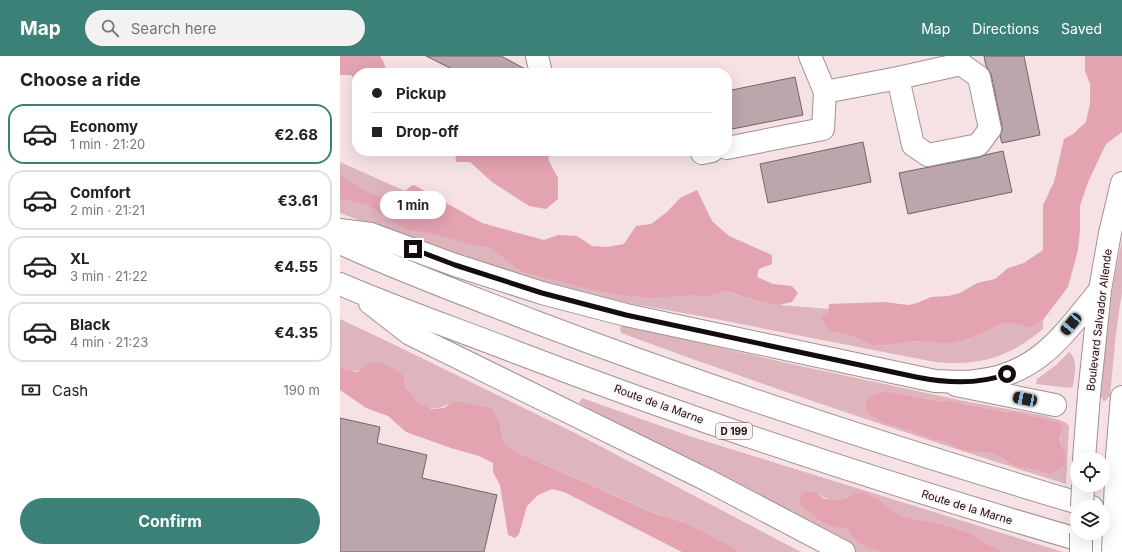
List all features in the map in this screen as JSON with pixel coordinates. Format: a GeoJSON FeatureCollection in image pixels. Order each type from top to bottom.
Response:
{"type":"FeatureCollection","features":[{"type":"Feature","properties":{"kind":"main road"},"geometry":{"type":"LineString","coordinates":[[732,147],[823,129],[825,92],[810,56]]}},
{"type":"Feature","properties":{"kind":"main road"},"geometry":{"type":"LineString","coordinates":[[825,92],[961,64],[980,77],[990,128],[978,145],[928,155],[913,146],[898,78]]}},
{"type":"Feature","properties":{"kind":"main road","name":"Boulevard Salvador Allende"},"geometry":{"type":"LineString","coordinates":[[1084,452],[1100,290],[1110,233],[1122,183]]}},
{"type":"Feature","properties":{"kind":"main road"},"geometry":{"type":"LineString","coordinates":[[340,230],[371,234],[455,265],[542,293],[618,313],[935,381],[1055,405]]}},
{"type":"Feature","properties":{"kind":"main road"},"geometry":{"type":"LineString","coordinates":[[340,243],[435,283],[694,380],[878,442],[1070,501]]}},
{"type":"Feature","properties":{"kind":"main road"},"geometry":{"type":"LineString","coordinates":[[347,287],[410,334],[707,480],[844,552]]}},
{"type":"Feature","properties":{"kind":"main road","name":"Route de la Marne"},"geometry":{"type":"LineString","coordinates":[[347,287],[561,369],[780,447],[982,511],[1122,552]]}},
{"type":"Feature","properties":{"kind":"main road"},"geometry":{"type":"LineString","coordinates":[[935,381],[974,382],[997,378],[1018,371],[1032,363],[1062,336],[1100,290]]}},
{"type":"Feature","properties":{"kind":"main road"},"geometry":{"type":"LineString","coordinates":[[1113,552],[1117,456],[1122,397]]}},
{"type":"Feature","properties":{"kind":"main road"},"geometry":{"type":"LineString","coordinates":[[1110,512],[1122,516]]}},
{"type":"Feature","properties":{"kind":"main road"},"geometry":{"type":"LineString","coordinates":[[1081,540],[1081,552]]}},
{"type":"Feature","properties":{"kind":"shaded area"},"geometry":{"type":"Polygon","coordinates":[[[340,56],[380,56],[386,68],[352,68],[352,76],[351,75],[340,75],[340,56]]]}},
{"type":"Feature","properties":{"kind":"shaded area"},"geometry":{"type":"Polygon","coordinates":[[[1085,56],[1122,56],[1122,132],[1106,144],[1088,182],[1080,206],[1078,250],[1068,287],[1043,320],[1029,328],[1017,324],[1003,323],[982,334],[952,344],[912,341],[893,345],[873,346],[857,338],[834,332],[828,328],[821,318],[828,312],[829,304],[884,302],[908,305],[931,297],[948,296],[960,293],[977,283],[995,279],[1008,268],[1024,263],[1043,250],[1043,205],[1054,182],[1064,139],[1073,134],[1086,122],[1090,103],[1090,84],[1085,71],[1085,56]]]}},
{"type":"Feature","properties":{"kind":"shaded area"},"geometry":{"type":"Polygon","coordinates":[[[455,156],[548,156],[549,161],[558,178],[558,199],[546,209],[529,206],[492,182],[470,162],[456,162],[455,156]]]}},
{"type":"Feature","properties":{"kind":"shaded area"},"geometry":{"type":"Polygon","coordinates":[[[340,162],[470,220],[769,304],[828,309],[834,332],[857,338],[873,346],[893,345],[912,341],[952,344],[982,334],[1003,323],[1017,324],[1029,328],[1043,320],[1043,329],[1018,347],[993,358],[966,363],[935,362],[616,301],[557,287],[421,243],[340,213],[340,162]]]}},
{"type":"Feature","properties":{"kind":"shaded area"},"geometry":{"type":"Polygon","coordinates":[[[340,175],[368,192],[384,199],[391,200],[397,198],[408,188],[414,185],[482,223],[544,240],[558,235],[577,236],[592,246],[607,247],[624,244],[636,226],[651,224],[667,212],[680,198],[697,190],[712,221],[729,236],[772,255],[772,264],[759,269],[757,277],[773,284],[792,286],[798,293],[792,302],[779,305],[769,304],[724,291],[708,296],[690,295],[651,298],[615,294],[590,289],[523,272],[488,247],[470,244],[425,232],[407,230],[389,220],[367,204],[340,199],[340,175]]]}},
{"type":"Feature","properties":{"kind":"shaded area"},"geometry":{"type":"Polygon","coordinates":[[[1122,241],[1122,291],[1110,396],[1103,401],[1101,396],[1108,318],[1122,241]]]}},
{"type":"Feature","properties":{"kind":"shaded area"},"geometry":{"type":"Polygon","coordinates":[[[340,319],[577,434],[801,552],[741,552],[688,524],[653,512],[516,452],[504,443],[500,423],[451,403],[438,408],[426,407],[420,404],[407,389],[404,376],[361,370],[351,372],[340,367],[340,319]]]}},
{"type":"Feature","properties":{"kind":"shaded area"},"geometry":{"type":"Polygon","coordinates":[[[622,325],[796,365],[964,401],[1046,416],[1065,422],[1069,426],[1066,484],[898,430],[731,373],[621,333],[620,328],[622,325]],[[886,391],[873,395],[866,401],[865,407],[883,423],[911,431],[932,440],[943,441],[968,452],[987,452],[998,456],[1014,466],[1036,470],[1047,474],[1065,451],[1061,439],[1063,427],[1059,422],[949,400],[942,402],[886,391]]]}},
{"type":"Feature","properties":{"kind":"shaded area"},"geometry":{"type":"Polygon","coordinates":[[[1069,352],[1075,363],[1073,386],[1071,388],[1036,384],[1037,379],[1056,365],[1069,352]]]}},
{"type":"Feature","properties":{"kind":"shaded area"},"geometry":{"type":"Polygon","coordinates":[[[372,362],[377,362],[393,368],[404,376],[406,388],[418,403],[432,409],[444,408],[451,403],[460,402],[491,408],[500,423],[504,443],[516,452],[652,512],[688,524],[741,552],[682,552],[564,492],[552,489],[538,495],[527,506],[519,534],[515,538],[508,535],[500,485],[493,472],[493,463],[479,456],[406,432],[388,416],[366,408],[340,390],[340,367],[357,372],[372,362]]]}},
{"type":"Feature","properties":{"kind":"shaded area"},"geometry":{"type":"Polygon","coordinates":[[[886,391],[942,402],[949,400],[1059,422],[1063,427],[1060,438],[1061,444],[1065,451],[1065,461],[1062,468],[1051,474],[1047,474],[1036,470],[1014,466],[998,456],[987,452],[968,452],[943,441],[932,440],[911,431],[883,423],[867,412],[865,407],[866,401],[873,395],[886,391]]]}},
{"type":"Feature","properties":{"kind":"shaded area"},"geometry":{"type":"Polygon","coordinates":[[[582,398],[692,437],[1063,552],[1008,552],[1000,550],[985,543],[970,533],[945,525],[901,516],[888,508],[880,500],[853,493],[844,499],[831,500],[826,499],[818,493],[800,504],[826,524],[832,527],[847,529],[857,541],[880,552],[857,552],[579,403],[582,398]]]}},
{"type":"Feature","properties":{"kind":"shaded area"},"geometry":{"type":"Polygon","coordinates":[[[805,491],[818,493],[824,499],[840,500],[853,493],[863,493],[880,500],[888,508],[901,516],[945,525],[970,533],[985,543],[1008,552],[880,552],[861,544],[850,534],[847,529],[832,527],[816,518],[799,504],[800,497],[805,491]]]}},
{"type":"Feature","properties":{"kind":"building"},"geometry":{"type":"Polygon","coordinates":[[[426,56],[501,56],[523,68],[450,68],[426,56]]]}},
{"type":"Feature","properties":{"kind":"building"},"geometry":{"type":"Polygon","coordinates":[[[984,56],[1024,56],[1040,135],[1002,143],[1000,136],[1002,126],[991,74],[986,66],[984,56]]]}},
{"type":"Feature","properties":{"kind":"building"},"geometry":{"type":"Polygon","coordinates":[[[795,77],[803,115],[732,129],[732,90],[795,77]]]}},
{"type":"Feature","properties":{"kind":"building"},"geometry":{"type":"Polygon","coordinates":[[[863,142],[871,182],[768,203],[760,164],[863,142]]]}},
{"type":"Feature","properties":{"kind":"building"},"geometry":{"type":"Polygon","coordinates":[[[1003,151],[1012,192],[908,214],[899,173],[1003,151]]]}},
{"type":"Feature","properties":{"kind":"building"},"geometry":{"type":"Polygon","coordinates":[[[340,418],[380,427],[377,443],[427,455],[422,478],[497,495],[484,552],[340,552],[340,418]]]}},
{"type":"Feature","properties":{"kind":"route"},"geometry":{"type":"LineString","coordinates":[[413,249],[455,265],[542,293],[626,315],[935,381],[974,382],[997,378],[1007,374]]}}]}
